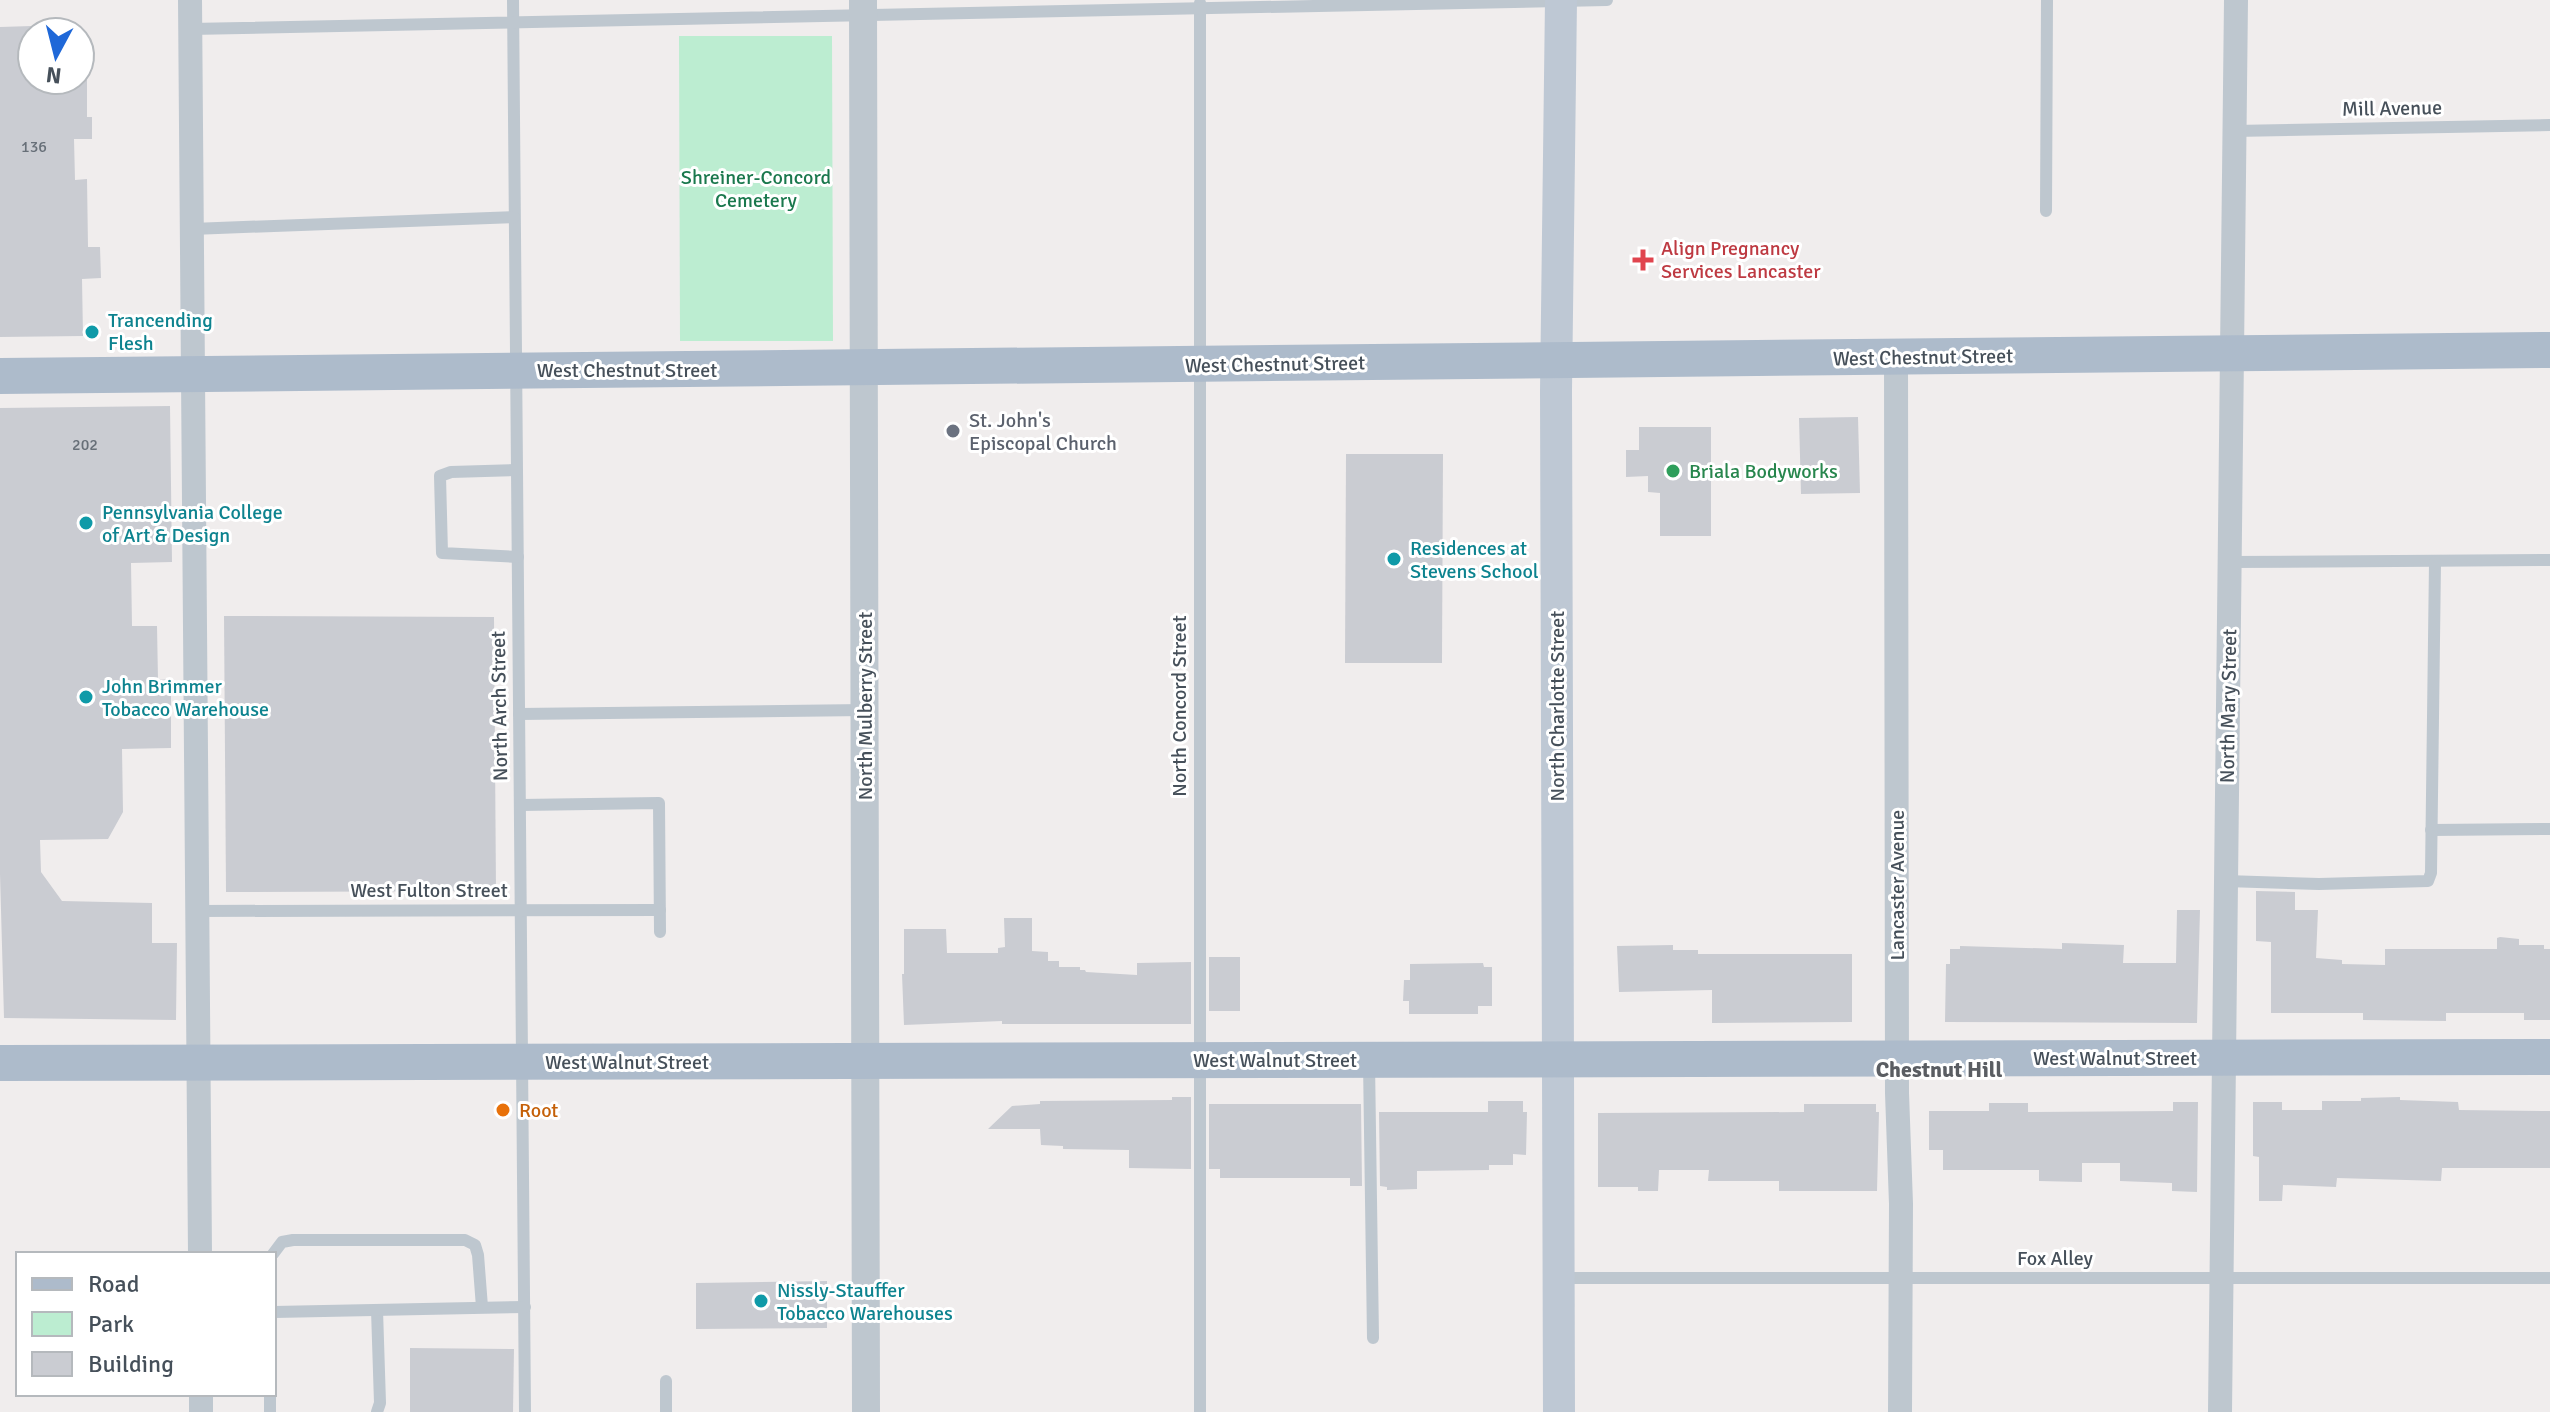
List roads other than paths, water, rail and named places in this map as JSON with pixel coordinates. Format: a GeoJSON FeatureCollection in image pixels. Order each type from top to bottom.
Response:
{"type":"FeatureCollection","features":[{"type":"Feature","properties":{"kind":"main road","name":"North Charlotte Street"},"geometry":{"type":"LineString","coordinates":[[1559,1412],[1556,361],[1561,0]]}},
{"type":"Feature","properties":{"kind":"main road","name":"West Chestnut Street"},"geometry":{"type":"LineString","coordinates":[[0,376],[2550,350]]}},
{"type":"Feature","properties":{"kind":"main road","name":"West Walnut Street"},"geometry":{"type":"LineString","coordinates":[[0,1063],[2550,1057]]}},
{"type":"Feature","properties":{"kind":"street"},"geometry":{"type":"LineString","coordinates":[[190,0],[200,1252]]}},
{"type":"Feature","properties":{"kind":"street","name":"North Mary Street"},"geometry":{"type":"LineString","coordinates":[[2220,1412],[2236,0]]}},
{"type":"Feature","properties":{"kind":"street","name":"North Mulberry Street"},"geometry":{"type":"LineString","coordinates":[[863,8],[866,1412]]}},
{"type":"Feature","properties":{"kind":"street","name":"Lancaster Avenue"},"geometry":{"type":"LineString","coordinates":[[1896,357],[1900,1412]]}},
{"type":"Feature","properties":{"kind":"lane","name":"North Arch Street"},"geometry":{"type":"LineString","coordinates":[[513,0],[525,1412]]}},
{"type":"Feature","properties":{"kind":"lane"},"geometry":{"type":"LineString","coordinates":[[190,29],[513,23],[863,8],[1607,0]]}},
{"type":"Feature","properties":{"kind":"lane"},"geometry":{"type":"LineString","coordinates":[[2046,211],[2047,0]]}},
{"type":"Feature","properties":{"kind":"lane","name":"North Concord Street"},"geometry":{"type":"LineString","coordinates":[[1200,4],[1200,1412]]}},
{"type":"Feature","properties":{"kind":"lane","name":"Mill Avenue"},"geometry":{"type":"LineString","coordinates":[[2234,131],[2550,125]]}},
{"type":"Feature","properties":{"kind":"lane"},"geometry":{"type":"LineString","coordinates":[[192,229],[514,217]]}},
{"type":"Feature","properties":{"kind":"lane"},"geometry":{"type":"LineString","coordinates":[[516,470],[451,472],[440,476],[442,553],[518,557]]}},
{"type":"Feature","properties":{"kind":"lane"},"geometry":{"type":"LineString","coordinates":[[2229,562],[2550,560]]}},
{"type":"Feature","properties":{"kind":"lane"},"geometry":{"type":"LineString","coordinates":[[2226,881],[2319,884],[2428,881],[2431,873],[2435,562]]}},
{"type":"Feature","properties":{"kind":"lane"},"geometry":{"type":"LineString","coordinates":[[519,714],[865,710]]}},
{"type":"Feature","properties":{"kind":"lane"},"geometry":{"type":"LineString","coordinates":[[521,805],[659,803],[660,932]]}},
{"type":"Feature","properties":{"kind":"lane"},"geometry":{"type":"LineString","coordinates":[[2431,830],[2550,829]]}},
{"type":"Feature","properties":{"kind":"lane","name":"West Fulton Street"},"geometry":{"type":"LineString","coordinates":[[197,911],[660,910]]}},
{"type":"Feature","properties":{"kind":"lane"},"geometry":{"type":"LineString","coordinates":[[1369,1059],[1373,1338]]}},
{"type":"Feature","properties":{"kind":"lane"},"geometry":{"type":"LineString","coordinates":[[274,1252],[282,1242],[293,1240],[465,1240],[475,1245],[478,1255],[482,1307]]}},
{"type":"Feature","properties":{"kind":"lane","name":"Fox Alley"},"geometry":{"type":"LineString","coordinates":[[1560,1278],[2550,1278]]}},
{"type":"Feature","properties":{"kind":"lane"},"geometry":{"type":"LineString","coordinates":[[276,1312],[525,1307]]}},
{"type":"Feature","properties":{"kind":"lane"},"geometry":{"type":"LineString","coordinates":[[377,1310],[380,1403],[377,1412]]}},
{"type":"Feature","properties":{"kind":"lane"},"geometry":{"type":"LineString","coordinates":[[666,1381],[666,1412]]}},
{"type":"Feature","properties":{"kind":"place","name":"Align Pregnancy Services Lancaster"},"geometry":{"type":"Point","coordinates":[1643,260]}},
{"type":"Feature","properties":{"kind":"place","name":"Trancending Flesh"},"geometry":{"type":"Point","coordinates":[92,332]}},
{"type":"Feature","properties":{"kind":"place","name":"St. John's Episcopal Church"},"geometry":{"type":"Point","coordinates":[953,431]}},
{"type":"Feature","properties":{"kind":"place","name":"Briala Bodyworks"},"geometry":{"type":"Point","coordinates":[1673,471]}},
{"type":"Feature","properties":{"kind":"place","name":"Pennsylvania College of Art & Design"},"geometry":{"type":"Point","coordinates":[86,523]}},
{"type":"Feature","properties":{"kind":"place","name":"Residences at Stevens School"},"geometry":{"type":"Point","coordinates":[1394,559]}},
{"type":"Feature","properties":{"kind":"place","name":"John Brimmer Tobacco Warehouse"},"geometry":{"type":"Point","coordinates":[86,697]}},
{"type":"Feature","properties":{"kind":"place","name":"Root"},"geometry":{"type":"Point","coordinates":[503,1110]}},
{"type":"Feature","properties":{"kind":"place","name":"Nissly-Stauffer Tobacco Warehouses"},"geometry":{"type":"Point","coordinates":[761,1301]}},
{"type":"Feature","properties":{"kind":"district","name":"Chestnut Hill"},"geometry":{"type":"Point","coordinates":[1939,1069]}},
{"type":"Feature","properties":{"kind":"park label","name":"Shreiner-Concord Cemetery"},"geometry":{"type":"Point","coordinates":[756,188]}}]}
